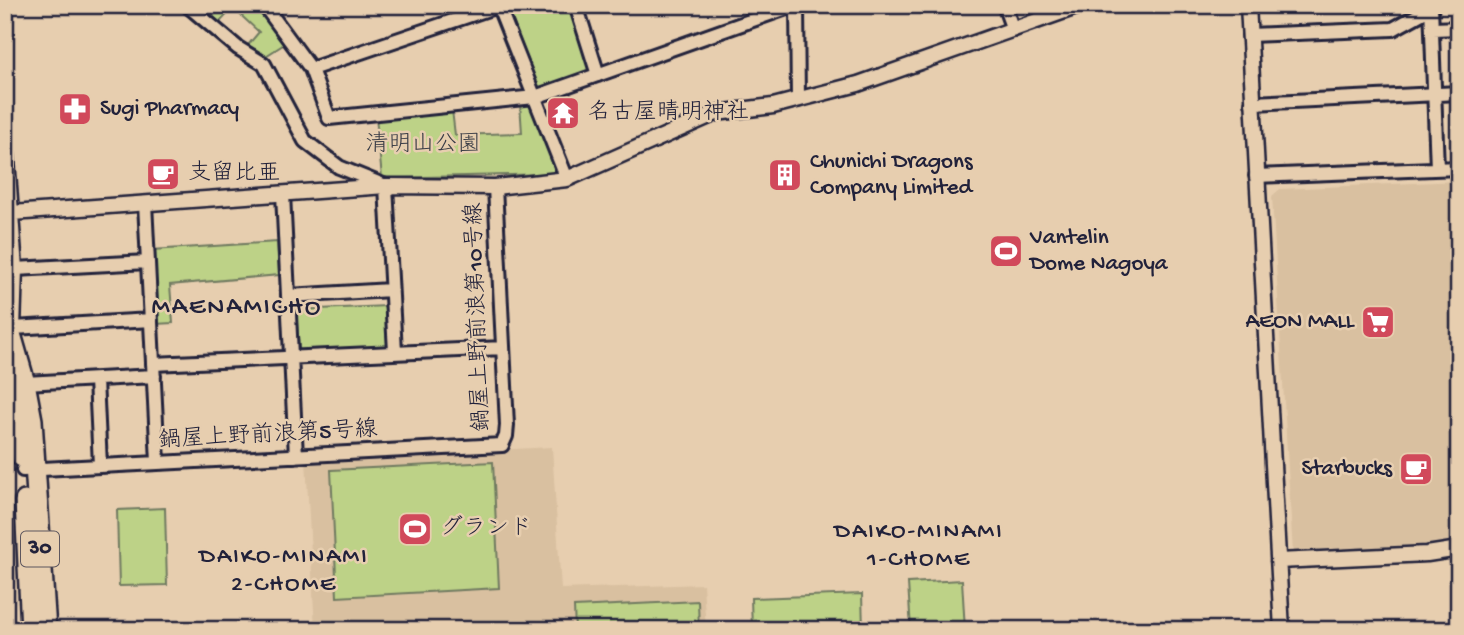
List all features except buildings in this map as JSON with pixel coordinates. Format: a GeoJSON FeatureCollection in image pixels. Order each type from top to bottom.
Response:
{"type":"FeatureCollection","features":[{"type":"Feature","properties":{"kind":"main road","name":"30"},"geometry":{"type":"LineString","coordinates":[[9,330],[25,383],[32,420],[29,469],[33,629]]}},
{"type":"Feature","properties":{"kind":"main road","name":"30"},"geometry":{"type":"LineString","coordinates":[[5,359],[29,469]]}},
{"type":"Feature","properties":{"kind":"street"},"geometry":{"type":"LineString","coordinates":[[187,5],[238,48],[264,64],[305,141],[339,167],[386,186]]}},
{"type":"Feature","properties":{"kind":"street"},"geometry":{"type":"LineString","coordinates":[[311,69],[499,5],[567,179]]}},
{"type":"Feature","properties":{"kind":"street"},"geometry":{"type":"LineString","coordinates":[[576,5],[598,75]]}},
{"type":"Feature","properties":{"kind":"street"},"geometry":{"type":"LineString","coordinates":[[265,6],[311,69],[329,118],[535,97],[796,5],[798,100]]}},
{"type":"Feature","properties":{"kind":"street"},"geometry":{"type":"LineString","coordinates":[[1004,5],[1013,30]]}},
{"type":"Feature","properties":{"kind":"street"},"geometry":{"type":"LineString","coordinates":[[12,213],[386,186],[495,187],[567,179],[716,113],[773,106],[858,84],[1082,5]]}},
{"type":"Feature","properties":{"kind":"street"},"geometry":{"type":"LineString","coordinates":[[1248,5],[1282,630]]}},
{"type":"Feature","properties":{"kind":"street"},"geometry":{"type":"LineString","coordinates":[[1249,35],[1393,29],[1431,7],[1437,169]]}},
{"type":"Feature","properties":{"kind":"street"},"geometry":{"type":"LineString","coordinates":[[1433,29],[1459,28]]}},
{"type":"Feature","properties":{"kind":"street"},"geometry":{"type":"LineString","coordinates":[[1252,103],[1459,93]]}},
{"type":"Feature","properties":{"kind":"street"},"geometry":{"type":"LineString","coordinates":[[5,131],[15,270],[9,330],[151,320]]}},
{"type":"Feature","properties":{"kind":"street"},"geometry":{"type":"LineString","coordinates":[[1256,176],[1459,168]]}},
{"type":"Feature","properties":{"kind":"street"},"geometry":{"type":"LineString","coordinates":[[386,186],[395,352]]}},
{"type":"Feature","properties":{"kind":"street","name":"鍋屋上野前浪第10号線"},"geometry":{"type":"LineString","coordinates":[[495,187],[507,425],[502,445]]}},
{"type":"Feature","properties":{"kind":"street"},"geometry":{"type":"LineString","coordinates":[[283,194],[296,456]]}},
{"type":"Feature","properties":{"kind":"street"},"geometry":{"type":"LineString","coordinates":[[145,204],[158,462]]}},
{"type":"Feature","properties":{"kind":"street"},"geometry":{"type":"LineString","coordinates":[[15,270],[148,262]]}},
{"type":"Feature","properties":{"kind":"street"},"geometry":{"type":"LineString","coordinates":[[288,296],[391,290]]}},
{"type":"Feature","properties":{"kind":"street"},"geometry":{"type":"LineString","coordinates":[[25,383],[96,380],[153,370],[291,358],[503,348]]}},
{"type":"Feature","properties":{"kind":"street"},"geometry":{"type":"LineString","coordinates":[[96,380],[100,465]]}},
{"type":"Feature","properties":{"kind":"street","name":"鍋屋上野前浪第5号線"},"geometry":{"type":"LineString","coordinates":[[29,469],[502,445]]}},
{"type":"Feature","properties":{"kind":"street"},"geometry":{"type":"LineString","coordinates":[[1278,561],[1427,554],[1459,549]]}},
{"type":"Feature","properties":{"kind":"shaded area","name":"AEON MALL"},"geometry":{"type":"Polygon","coordinates":[[[1459,181],[1459,543],[1435,547],[1293,554],[1272,196],[1280,189],[1459,181]]]}},
{"type":"Feature","properties":{"kind":"shaded area"},"geometry":{"type":"Polygon","coordinates":[[[552,447],[561,589],[703,584],[706,630],[315,630],[306,460],[552,447]]]}},
{"type":"Feature","properties":{"kind":"green space"},"geometry":{"type":"Polygon","coordinates":[[[222,5],[258,5],[286,43],[264,57],[248,45],[259,32],[233,8],[219,23],[212,17],[222,5]]]}},
{"type":"Feature","properties":{"kind":"green space"},"geometry":{"type":"Polygon","coordinates":[[[525,5],[572,5],[591,70],[589,75],[539,89],[511,16],[513,9],[525,5]]]}},
{"type":"Feature","properties":{"kind":"green space","name":"清明山公園"},"geometry":{"type":"Polygon","coordinates":[[[520,103],[533,104],[558,168],[552,174],[382,178],[376,117],[452,110],[455,135],[522,133],[520,103]]]}},
{"type":"Feature","properties":{"kind":"green space"},"geometry":{"type":"Polygon","coordinates":[[[277,242],[279,275],[170,285],[173,323],[155,324],[152,250],[277,242]]]}},
{"type":"Feature","properties":{"kind":"green space"},"geometry":{"type":"Polygon","coordinates":[[[387,306],[388,347],[301,352],[296,310],[387,306]]]}},
{"type":"Feature","properties":{"kind":"green space","name":"グランド"},"geometry":{"type":"Polygon","coordinates":[[[493,462],[499,588],[337,597],[331,470],[493,462]]]}},
{"type":"Feature","properties":{"kind":"green space"},"geometry":{"type":"Polygon","coordinates":[[[165,508],[167,585],[119,586],[117,510],[165,508]]]}},
{"type":"Feature","properties":{"kind":"green space"},"geometry":{"type":"Polygon","coordinates":[[[962,580],[965,630],[911,630],[908,583],[962,580]]]}},
{"type":"Feature","properties":{"kind":"green space"},"geometry":{"type":"Polygon","coordinates":[[[862,594],[863,630],[752,630],[751,598],[862,594]]]}},
{"type":"Feature","properties":{"kind":"green space"},"geometry":{"type":"Polygon","coordinates":[[[698,601],[699,630],[575,630],[574,607],[698,601]]]}},
{"type":"Feature","properties":{"kind":"place","name":"Sugi Pharmacy"},"geometry":{"type":"Point","coordinates":[75,109]}},
{"type":"Feature","properties":{"kind":"place","name":"名古屋晴明神社"},"geometry":{"type":"Point","coordinates":[563,113]}},
{"type":"Feature","properties":{"kind":"place","name":"支留比亜"},"geometry":{"type":"Point","coordinates":[163,174]}},
{"type":"Feature","properties":{"kind":"place","name":"Chunichi Dragons Company Limited"},"geometry":{"type":"Point","coordinates":[785,175]}},
{"type":"Feature","properties":{"kind":"place","name":"Vantelin Dome Nagoya"},"geometry":{"type":"Point","coordinates":[1006,251]}},
{"type":"Feature","properties":{"kind":"place","name":"AEON MALL"},"geometry":{"type":"Point","coordinates":[1378,322]}},
{"type":"Feature","properties":{"kind":"place","name":"Starbucks"},"geometry":{"type":"Point","coordinates":[1416,469]}},
{"type":"Feature","properties":{"kind":"place","name":"グランド"},"geometry":{"type":"Point","coordinates":[415,529]}},
{"type":"Feature","properties":{"kind":"district","name":"MAENAMICHO"},"geometry":{"type":"Point","coordinates":[237,308]}},
{"type":"Feature","properties":{"kind":"district","name":"DAIKO-MINAMI 1-CHOME"},"geometry":{"type":"Point","coordinates":[919,546]}},
{"type":"Feature","properties":{"kind":"district","name":"DAIKO-MINAMI 2-CHOME"},"geometry":{"type":"Point","coordinates":[284,571]}}]}
